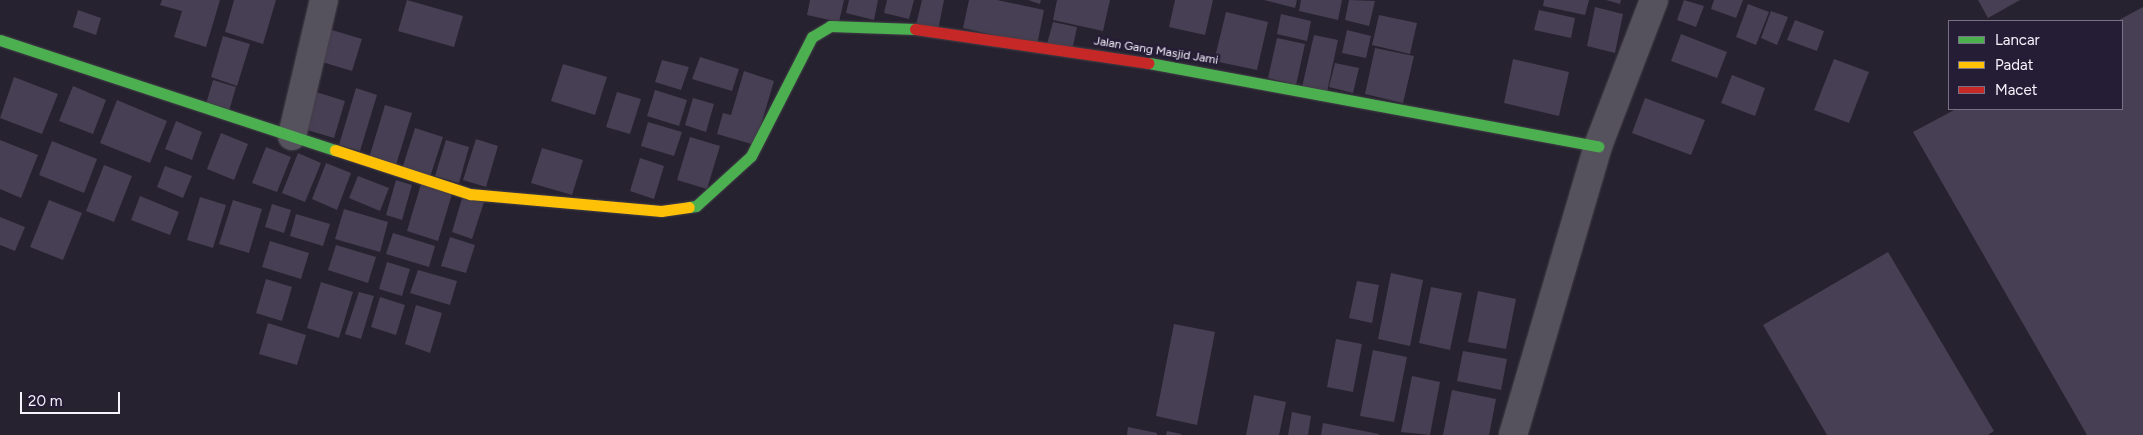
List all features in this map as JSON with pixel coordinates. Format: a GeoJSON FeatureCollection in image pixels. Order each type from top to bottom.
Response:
{"type":"FeatureCollection","features":[{"type":"Feature","properties":{"kind":"street"},"geometry":{"type":"LineString","coordinates":[[292,136],[324,0]]}},
{"type":"Feature","properties":{"kind":"street"},"geometry":{"type":"LineString","coordinates":[[1513,435],[1598,146],[1654,0]]}},
{"type":"Feature","properties":{"kind":"street","name":"Jalan Gang Masjid Jami"},"geometry":{"type":"LineString","coordinates":[[0,40],[470,194],[661,211],[696,206],[751,156],[812,38],[830,26],[929,29],[1223,75],[1598,146]]}},
{"type":"Feature","properties":{"kind":"building"},"geometry":{"type":"Polygon","coordinates":[[[162,0],[220,0],[206,47],[174,37],[182,11],[160,5],[162,0]]]}},
{"type":"Feature","properties":{"kind":"building"},"geometry":{"type":"Polygon","coordinates":[[[234,0],[276,0],[263,44],[225,32],[234,0]]]}},
{"type":"Feature","properties":{"kind":"building"},"geometry":{"type":"Polygon","coordinates":[[[407,0],[463,16],[454,47],[398,31],[407,0]]]}},
{"type":"Feature","properties":{"kind":"building"},"geometry":{"type":"Polygon","coordinates":[[[810,0],[844,0],[839,22],[807,15],[810,0]]]}},
{"type":"Feature","properties":{"kind":"building"},"geometry":{"type":"Polygon","coordinates":[[[849,0],[878,0],[874,20],[846,13],[849,0]]]}},
{"type":"Feature","properties":{"kind":"building"},"geometry":{"type":"Polygon","coordinates":[[[887,0],[914,0],[909,19],[884,13],[887,0]]]}},
{"type":"Feature","properties":{"kind":"building"},"geometry":{"type":"Polygon","coordinates":[[[922,0],[944,0],[938,30],[916,25],[922,0]]]}},
{"type":"Feature","properties":{"kind":"building"},"geometry":{"type":"Polygon","coordinates":[[[969,0],[997,0],[1044,10],[1037,45],[963,28],[969,0]]]}},
{"type":"Feature","properties":{"kind":"building"},"geometry":{"type":"Polygon","coordinates":[[[1028,0],[1041,0],[1040,4],[1028,0]]]}},
{"type":"Feature","properties":{"kind":"building"},"geometry":{"type":"Polygon","coordinates":[[[1057,0],[1110,0],[1103,31],[1053,20],[1057,0]]]}},
{"type":"Feature","properties":{"kind":"building"},"geometry":{"type":"Polygon","coordinates":[[[1175,0],[1213,0],[1205,35],[1169,27],[1175,0]]]}},
{"type":"Feature","properties":{"kind":"building"},"geometry":{"type":"Polygon","coordinates":[[[1264,0],[1297,0],[1295,8],[1264,0]]]}},
{"type":"Feature","properties":{"kind":"building"},"geometry":{"type":"Polygon","coordinates":[[[1301,0],[1342,0],[1338,20],[1299,11],[1301,0]]]}},
{"type":"Feature","properties":{"kind":"building"},"geometry":{"type":"Polygon","coordinates":[[[1349,0],[1375,1],[1369,26],[1345,20],[1349,0]]]}},
{"type":"Feature","properties":{"kind":"building"},"geometry":{"type":"Polygon","coordinates":[[[1544,0],[1589,0],[1585,15],[1543,6],[1544,0]]]}},
{"type":"Feature","properties":{"kind":"building"},"geometry":{"type":"Polygon","coordinates":[[[1606,0],[1621,0],[1620,4],[1606,0]]]}},
{"type":"Feature","properties":{"kind":"building"},"geometry":{"type":"Polygon","coordinates":[[[1684,0],[1704,6],[1696,27],[1677,20],[1684,0]]]}},
{"type":"Feature","properties":{"kind":"building"},"geometry":{"type":"Polygon","coordinates":[[[1714,0],[1743,0],[1736,18],[1711,9],[1714,0]]]}},
{"type":"Feature","properties":{"kind":"building"},"geometry":{"type":"Polygon","coordinates":[[[1978,0],[2020,0],[1988,18],[1978,0]]]}},
{"type":"Feature","properties":{"kind":"building"},"geometry":{"type":"Polygon","coordinates":[[[1748,4],[1769,12],[1756,45],[1736,37],[1748,4]]]}},
{"type":"Feature","properties":{"kind":"building"},"geometry":{"type":"Polygon","coordinates":[[[1595,7],[1623,14],[1615,53],[1587,46],[1595,7]]]}},
{"type":"Feature","properties":{"kind":"building"},"geometry":{"type":"Polygon","coordinates":[[[2143,7],[2143,435],[2087,435],[1913,132],[1954,110],[2123,110],[2123,20],[2119,20],[2143,7]]]}},
{"type":"Feature","properties":{"kind":"building"},"geometry":{"type":"Polygon","coordinates":[[[78,10],[101,18],[96,35],[73,27],[78,10]]]}},
{"type":"Feature","properties":{"kind":"building"},"geometry":{"type":"Polygon","coordinates":[[[1539,10],[1575,18],[1571,38],[1534,30],[1539,10]]]}},
{"type":"Feature","properties":{"kind":"building"},"geometry":{"type":"Polygon","coordinates":[[[1771,11],[1788,17],[1777,45],[1761,38],[1771,11]]]}},
{"type":"Feature","properties":{"kind":"building"},"geometry":{"type":"Polygon","coordinates":[[[1226,12],[1268,22],[1257,70],[1214,61],[1226,12]]]}},
{"type":"Feature","properties":{"kind":"building"},"geometry":{"type":"Polygon","coordinates":[[[1281,14],[1311,21],[1307,41],[1277,34],[1281,14]]]}},
{"type":"Feature","properties":{"kind":"building"},"geometry":{"type":"Polygon","coordinates":[[[1379,15],[1417,23],[1410,54],[1372,45],[1379,15]]]}},
{"type":"Feature","properties":{"kind":"building"},"geometry":{"type":"Polygon","coordinates":[[[1795,20],[1824,31],[1817,51],[1787,40],[1795,20]]]}},
{"type":"Feature","properties":{"kind":"building"},"geometry":{"type":"Polygon","coordinates":[[[1053,22],[1077,27],[1072,51],[1047,44],[1053,22]]]}},
{"type":"Feature","properties":{"kind":"building"},"geometry":{"type":"Polygon","coordinates":[[[322,27],[362,39],[352,71],[312,59],[322,27]]]}},
{"type":"Feature","properties":{"kind":"building"},"geometry":{"type":"Polygon","coordinates":[[[1347,30],[1371,36],[1366,58],[1342,53],[1347,30]]]}},
{"type":"Feature","properties":{"kind":"building"},"geometry":{"type":"Polygon","coordinates":[[[1681,34],[1727,52],[1717,78],[1671,61],[1681,34]]]}},
{"type":"Feature","properties":{"kind":"building"},"geometry":{"type":"Polygon","coordinates":[[[1314,35],[1338,40],[1327,92],[1302,87],[1314,35]]]}},
{"type":"Feature","properties":{"kind":"building"},"geometry":{"type":"Polygon","coordinates":[[[223,36],[250,44],[237,86],[211,77],[223,36]]]}},
{"type":"Feature","properties":{"kind":"building"},"geometry":{"type":"Polygon","coordinates":[[[1277,38],[1305,44],[1296,85],[1268,78],[1277,38]]]}},
{"type":"Feature","properties":{"kind":"building"},"geometry":{"type":"Polygon","coordinates":[[[1375,48],[1414,56],[1403,103],[1365,94],[1375,48]]]}},
{"type":"Feature","properties":{"kind":"building"},"geometry":{"type":"Polygon","coordinates":[[[700,57],[739,69],[732,91],[692,79],[700,57]]]}},
{"type":"Feature","properties":{"kind":"building"},"geometry":{"type":"Polygon","coordinates":[[[1513,59],[1569,72],[1559,116],[1504,103],[1513,59]]]}},
{"type":"Feature","properties":{"kind":"building"},"geometry":{"type":"Polygon","coordinates":[[[1834,59],[1869,72],[1849,123],[1814,110],[1834,59]]]}},
{"type":"Feature","properties":{"kind":"building"},"geometry":{"type":"Polygon","coordinates":[[[662,60],[689,67],[681,90],[655,82],[662,60]]]}},
{"type":"Feature","properties":{"kind":"building"},"geometry":{"type":"Polygon","coordinates":[[[1335,63],[1359,68],[1353,93],[1329,87],[1335,63]]]}},
{"type":"Feature","properties":{"kind":"building"},"geometry":{"type":"Polygon","coordinates":[[[563,64],[607,77],[595,115],[551,101],[563,64]]]}},
{"type":"Feature","properties":{"kind":"building"},"geometry":{"type":"Polygon","coordinates":[[[744,71],[774,81],[755,145],[717,134],[723,113],[731,115],[744,71]]]}},
{"type":"Feature","properties":{"kind":"building"},"geometry":{"type":"Polygon","coordinates":[[[1732,75],[1765,88],[1755,116],[1721,103],[1732,75]]]}},
{"type":"Feature","properties":{"kind":"building"},"geometry":{"type":"Polygon","coordinates":[[[14,77],[58,94],[42,134],[0,118],[14,77]]]}},
{"type":"Feature","properties":{"kind":"building"},"geometry":{"type":"Polygon","coordinates":[[[213,80],[236,87],[229,111],[206,104],[213,80]]]}},
{"type":"Feature","properties":{"kind":"building"},"geometry":{"type":"Polygon","coordinates":[[[73,86],[106,100],[93,134],[59,121],[73,86]]]}},
{"type":"Feature","properties":{"kind":"building"},"geometry":{"type":"Polygon","coordinates":[[[356,88],[377,95],[360,151],[339,145],[356,88]]]}},
{"type":"Feature","properties":{"kind":"building"},"geometry":{"type":"Polygon","coordinates":[[[655,90],[687,100],[679,126],[647,116],[655,90]]]}},
{"type":"Feature","properties":{"kind":"building"},"geometry":{"type":"Polygon","coordinates":[[[316,92],[345,101],[334,138],[304,129],[316,92]]]}},
{"type":"Feature","properties":{"kind":"building"},"geometry":{"type":"Polygon","coordinates":[[[617,92],[641,99],[630,134],[606,127],[617,92]]]}},
{"type":"Feature","properties":{"kind":"building"},"geometry":{"type":"Polygon","coordinates":[[[693,98],[714,104],[706,132],[685,125],[693,98]]]}},
{"type":"Feature","properties":{"kind":"building"},"geometry":{"type":"Polygon","coordinates":[[[1645,98],[1705,120],[1691,155],[1632,133],[1645,98]]]}},
{"type":"Feature","properties":{"kind":"building"},"geometry":{"type":"Polygon","coordinates":[[[117,100],[167,121],[150,163],[100,143],[117,100]]]}},
{"type":"Feature","properties":{"kind":"building"},"geometry":{"type":"Polygon","coordinates":[[[385,105],[412,113],[396,165],[369,158],[385,105]]]}},
{"type":"Feature","properties":{"kind":"building"},"geometry":{"type":"Polygon","coordinates":[[[176,121],[202,132],[192,160],[165,149],[176,121]]]}},
{"type":"Feature","properties":{"kind":"building"},"geometry":{"type":"Polygon","coordinates":[[[648,122],[682,132],[674,156],[641,146],[648,122]]]}},
{"type":"Feature","properties":{"kind":"building"},"geometry":{"type":"Polygon","coordinates":[[[415,128],[443,137],[430,177],[402,169],[415,128]]]}},
{"type":"Feature","properties":{"kind":"building"},"geometry":{"type":"Polygon","coordinates":[[[221,133],[248,144],[234,180],[207,169],[221,133]]]}},
{"type":"Feature","properties":{"kind":"building"},"geometry":{"type":"Polygon","coordinates":[[[690,137],[720,146],[707,189],[677,180],[690,137]]]}},
{"type":"Feature","properties":{"kind":"building"},"geometry":{"type":"Polygon","coordinates":[[[476,139],[498,146],[486,187],[463,180],[476,139]]]}},
{"type":"Feature","properties":{"kind":"building"},"geometry":{"type":"Polygon","coordinates":[[[0,140],[38,155],[21,198],[0,189],[0,140]]]}},
{"type":"Feature","properties":{"kind":"building"},"geometry":{"type":"Polygon","coordinates":[[[446,140],[469,147],[459,183],[435,176],[446,140]]]}},
{"type":"Feature","properties":{"kind":"building"},"geometry":{"type":"Polygon","coordinates":[[[52,141],[97,159],[84,193],[39,175],[52,141]]]}},
{"type":"Feature","properties":{"kind":"building"},"geometry":{"type":"Polygon","coordinates":[[[266,147],[291,157],[277,192],[252,183],[266,147]]]}},
{"type":"Feature","properties":{"kind":"building"},"geometry":{"type":"Polygon","coordinates":[[[542,148],[583,160],[572,195],[531,183],[542,148]]]}},
{"type":"Feature","properties":{"kind":"building"},"geometry":{"type":"Polygon","coordinates":[[[298,153],[321,163],[305,202],[282,193],[298,153]]]}},
{"type":"Feature","properties":{"kind":"building"},"geometry":{"type":"Polygon","coordinates":[[[640,158],[664,166],[654,199],[630,191],[640,158]]]}},
{"type":"Feature","properties":{"kind":"building"},"geometry":{"type":"Polygon","coordinates":[[[326,163],[351,173],[337,210],[312,199],[326,163]]]}},
{"type":"Feature","properties":{"kind":"building"},"geometry":{"type":"Polygon","coordinates":[[[104,165],[132,176],[114,222],[86,211],[104,165]]]}},
{"type":"Feature","properties":{"kind":"building"},"geometry":{"type":"Polygon","coordinates":[[[165,166],[192,176],[183,198],[157,187],[165,166]]]}},
{"type":"Feature","properties":{"kind":"building"},"geometry":{"type":"Polygon","coordinates":[[[358,176],[389,188],[380,211],[349,198],[358,176]]]}},
{"type":"Feature","properties":{"kind":"building"},"geometry":{"type":"Polygon","coordinates":[[[396,180],[412,185],[402,220],[386,215],[396,180]]]}},
{"type":"Feature","properties":{"kind":"building"},"geometry":{"type":"Polygon","coordinates":[[[421,184],[452,194],[438,241],[407,231],[421,184]]]}},
{"type":"Feature","properties":{"kind":"building"},"geometry":{"type":"Polygon","coordinates":[[[463,195],[484,202],[472,239],[452,232],[463,195]]]}},
{"type":"Feature","properties":{"kind":"building"},"geometry":{"type":"Polygon","coordinates":[[[140,196],[179,212],[170,235],[131,220],[140,196]]]}},
{"type":"Feature","properties":{"kind":"building"},"geometry":{"type":"Polygon","coordinates":[[[200,197],[226,205],[213,248],[187,240],[200,197]]]}},
{"type":"Feature","properties":{"kind":"building"},"geometry":{"type":"Polygon","coordinates":[[[49,200],[82,213],[63,260],[30,247],[49,200]]]}},
{"type":"Feature","properties":{"kind":"building"},"geometry":{"type":"Polygon","coordinates":[[[233,200],[262,209],[249,253],[219,244],[233,200]]]}},
{"type":"Feature","properties":{"kind":"building"},"geometry":{"type":"Polygon","coordinates":[[[272,204],[291,210],[284,233],[265,227],[272,204]]]}},
{"type":"Feature","properties":{"kind":"building"},"geometry":{"type":"Polygon","coordinates":[[[344,209],[388,222],[380,252],[335,239],[344,209]]]}},
{"type":"Feature","properties":{"kind":"building"},"geometry":{"type":"Polygon","coordinates":[[[296,214],[330,224],[323,246],[290,236],[296,214]]]}},
{"type":"Feature","properties":{"kind":"building"},"geometry":{"type":"Polygon","coordinates":[[[0,217],[25,227],[15,251],[0,245],[0,217]]]}},
{"type":"Feature","properties":{"kind":"building"},"geometry":{"type":"Polygon","coordinates":[[[393,233],[435,246],[429,267],[386,254],[393,233]]]}},
{"type":"Feature","properties":{"kind":"building"},"geometry":{"type":"Polygon","coordinates":[[[450,237],[475,245],[466,273],[441,266],[450,237]]]}},
{"type":"Feature","properties":{"kind":"building"},"geometry":{"type":"Polygon","coordinates":[[[270,241],[309,253],[301,279],[262,267],[270,241]]]}},
{"type":"Feature","properties":{"kind":"building"},"geometry":{"type":"Polygon","coordinates":[[[336,245],[376,257],[368,283],[328,270],[336,245]]]}},
{"type":"Feature","properties":{"kind":"building"},"geometry":{"type":"Polygon","coordinates":[[[1888,252],[1994,431],[1988,435],[1827,435],[1763,325],[1888,252]]]}},
{"type":"Feature","properties":{"kind":"building"},"geometry":{"type":"Polygon","coordinates":[[[387,262],[410,269],[402,296],[379,289],[387,262]]]}},
{"type":"Feature","properties":{"kind":"building"},"geometry":{"type":"Polygon","coordinates":[[[418,270],[457,281],[450,305],[410,293],[418,270]]]}},
{"type":"Feature","properties":{"kind":"building"},"geometry":{"type":"Polygon","coordinates":[[[1391,273],[1423,280],[1410,346],[1378,339],[1391,273]]]}},
{"type":"Feature","properties":{"kind":"building"},"geometry":{"type":"Polygon","coordinates":[[[266,279],[292,287],[282,321],[256,313],[266,279]]]}},
{"type":"Feature","properties":{"kind":"building"},"geometry":{"type":"Polygon","coordinates":[[[1357,281],[1379,285],[1372,323],[1349,318],[1357,281]]]}},
{"type":"Feature","properties":{"kind":"building"},"geometry":{"type":"Polygon","coordinates":[[[321,282],[353,292],[339,338],[307,328],[321,282]]]}},
{"type":"Feature","properties":{"kind":"building"},"geometry":{"type":"Polygon","coordinates":[[[1431,287],[1462,293],[1450,350],[1419,343],[1431,287]]]}},
{"type":"Feature","properties":{"kind":"building"},"geometry":{"type":"Polygon","coordinates":[[[1478,291],[1516,299],[1506,349],[1468,342],[1478,291]]]}},
{"type":"Feature","properties":{"kind":"building"},"geometry":{"type":"Polygon","coordinates":[[[359,292],[374,296],[361,339],[345,334],[359,292]]]}},
{"type":"Feature","properties":{"kind":"building"},"geometry":{"type":"Polygon","coordinates":[[[380,297],[405,305],[396,335],[371,327],[380,297]]]}},
{"type":"Feature","properties":{"kind":"building"},"geometry":{"type":"Polygon","coordinates":[[[416,305],[442,313],[430,353],[405,344],[416,305]]]}},
{"type":"Feature","properties":{"kind":"building"},"geometry":{"type":"Polygon","coordinates":[[[268,323],[306,335],[297,365],[259,354],[268,323]]]}},
{"type":"Feature","properties":{"kind":"building"},"geometry":{"type":"Polygon","coordinates":[[[1174,324],[1215,332],[1197,425],[1156,416],[1174,324]]]}},
{"type":"Feature","properties":{"kind":"building"},"geometry":{"type":"Polygon","coordinates":[[[1336,339],[1362,344],[1353,392],[1327,387],[1336,339]]]}},
{"type":"Feature","properties":{"kind":"building"},"geometry":{"type":"Polygon","coordinates":[[[1373,350],[1407,357],[1394,422],[1360,416],[1373,350]]]}},
{"type":"Feature","properties":{"kind":"building"},"geometry":{"type":"Polygon","coordinates":[[[1463,351],[1507,359],[1501,390],[1457,381],[1463,351]]]}},
{"type":"Feature","properties":{"kind":"building"},"geometry":{"type":"Polygon","coordinates":[[[1412,376],[1440,382],[1430,435],[1401,432],[1412,376]]]}},
{"type":"Feature","properties":{"kind":"building"},"geometry":{"type":"Polygon","coordinates":[[[1452,390],[1496,399],[1489,435],[1443,435],[1452,390]]]}},
{"type":"Feature","properties":{"kind":"building"},"geometry":{"type":"Polygon","coordinates":[[[1254,395],[1286,402],[1279,435],[1246,435],[1254,395]]]}},
{"type":"Feature","properties":{"kind":"building"},"geometry":{"type":"Polygon","coordinates":[[[1292,412],[1311,416],[1308,435],[1288,435],[1292,412]]]}},
{"type":"Feature","properties":{"kind":"building"},"geometry":{"type":"Polygon","coordinates":[[[1323,423],[1379,434],[1379,435],[1321,435],[1323,423]]]}},
{"type":"Feature","properties":{"kind":"building"},"geometry":{"type":"Polygon","coordinates":[[[1128,427],[1157,433],[1157,435],[1127,435],[1128,427]]]}},
{"type":"Feature","properties":{"kind":"building"},"geometry":{"type":"Polygon","coordinates":[[[1167,431],[1181,434],[1181,435],[1166,435],[1167,431]]]}},
{"type":"Feature","properties":{"kind":"traffic: fast"},"geometry":{"type":"LineString","coordinates":[[689,207],[696,206],[751,156],[812,37],[830,26],[915,29]]}},
{"type":"Feature","properties":{"kind":"traffic: fast"},"geometry":{"type":"LineString","coordinates":[[0,40],[335,150]]}},
{"type":"Feature","properties":{"kind":"traffic: fast"},"geometry":{"type":"LineString","coordinates":[[1149,63],[1598,146]]}},
{"type":"Feature","properties":{"kind":"traffic: slow"},"geometry":{"type":"LineString","coordinates":[[335,150],[470,194],[661,211],[689,207]]}},
{"type":"Feature","properties":{"kind":"traffic: jam"},"geometry":{"type":"LineString","coordinates":[[915,29],[1149,63]]}}]}
